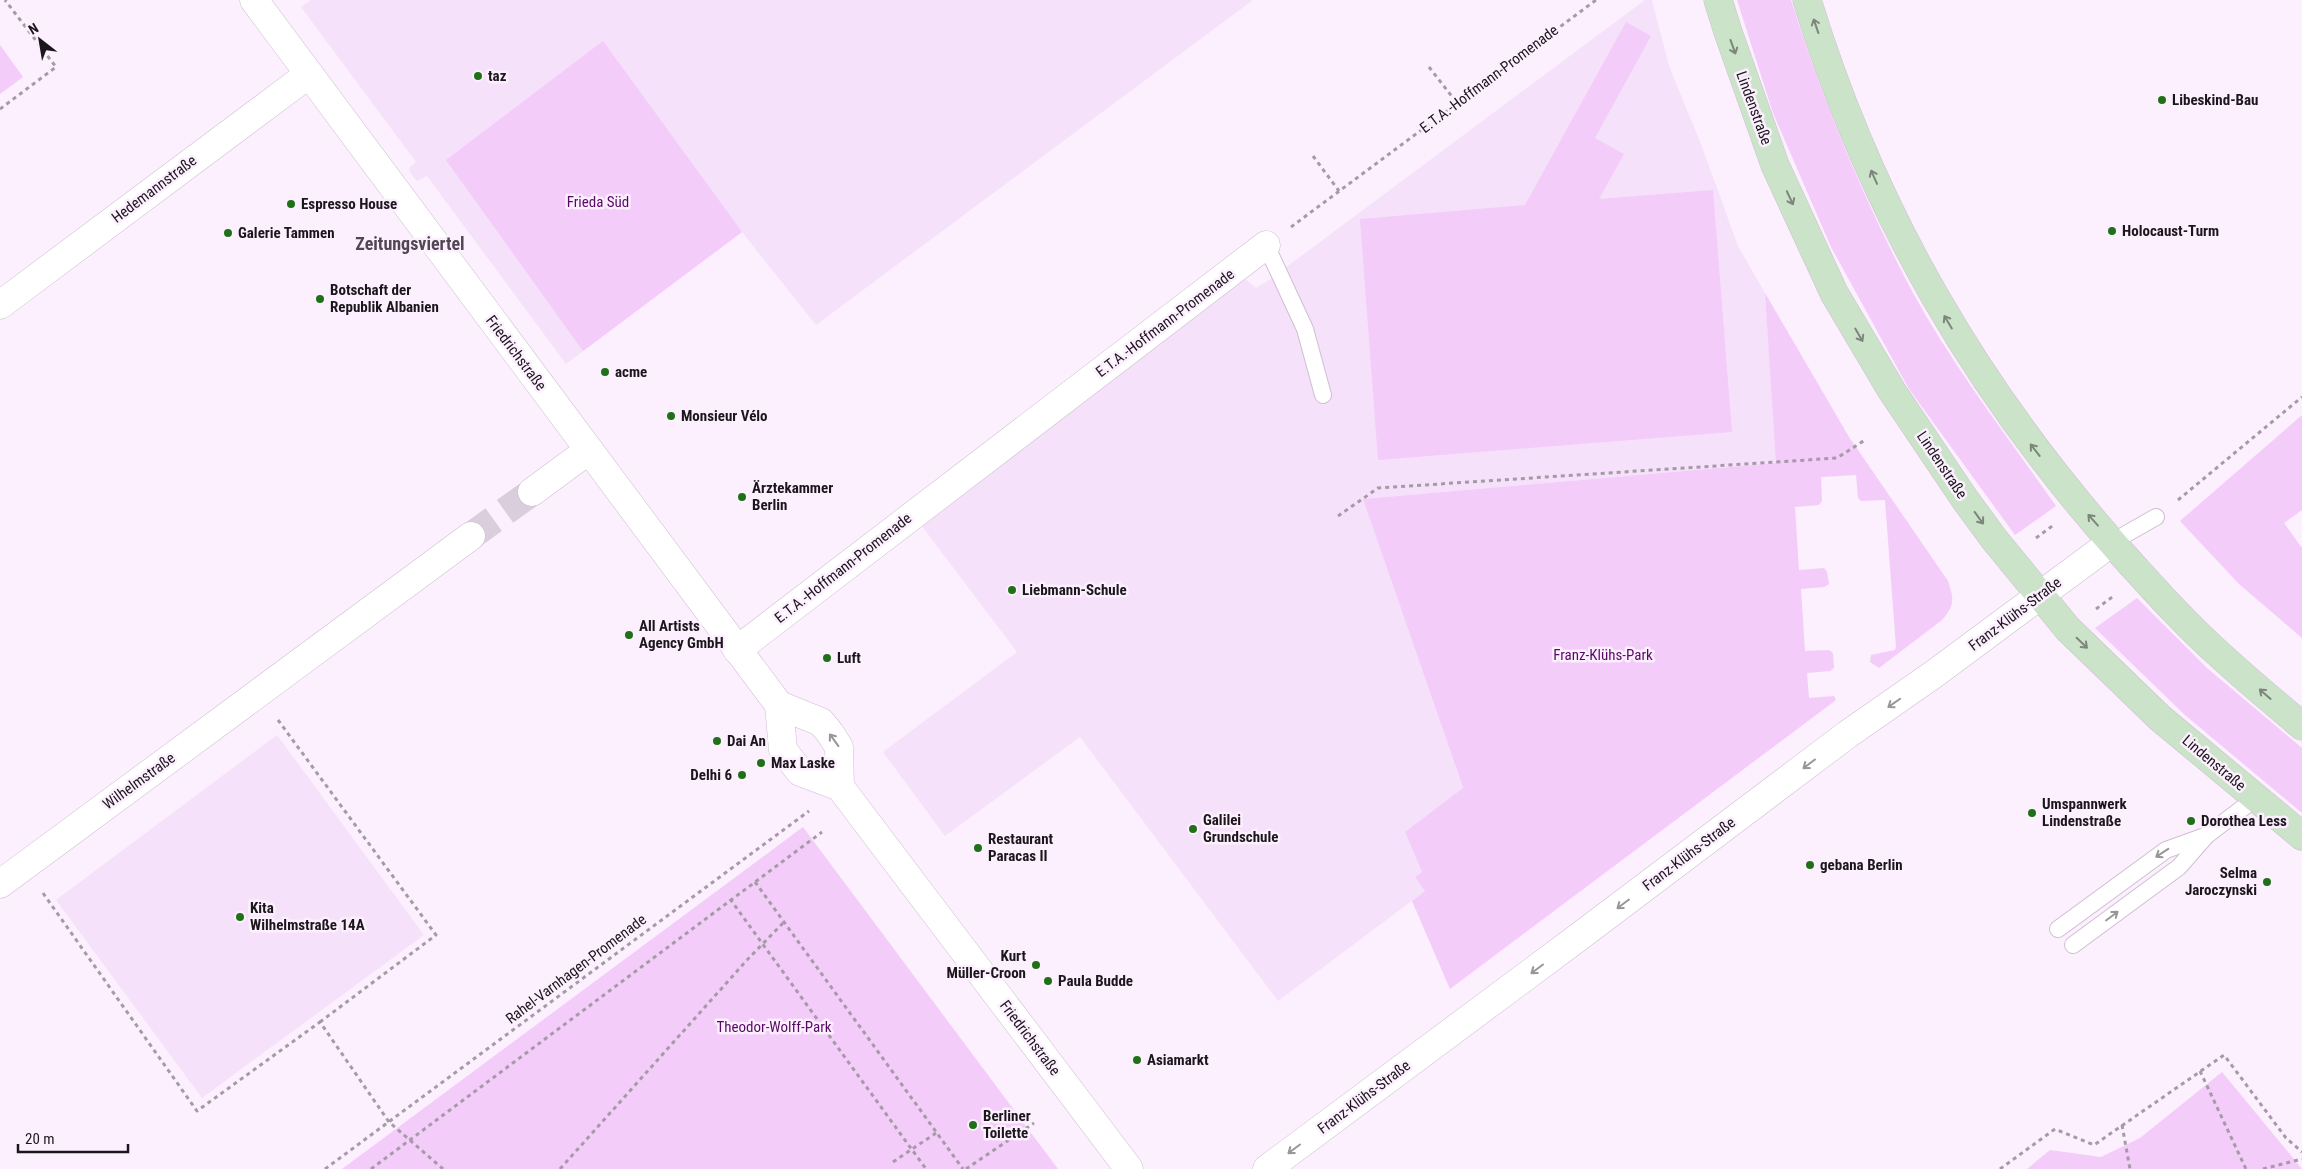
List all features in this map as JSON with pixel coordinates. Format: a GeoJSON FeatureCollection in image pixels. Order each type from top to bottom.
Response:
{"type":"FeatureCollection","features":[{"type":"Feature","properties":{"kind":"main road","name":"Lindenstraße"},"geometry":{"type":"LineString","coordinates":[[1718,0],[1775,165],[1834,293],[1908,415],[1994,539],[2068,629],[2160,718],[2302,836]]}},
{"type":"Feature","properties":{"kind":"main road"},"geometry":{"type":"LineString","coordinates":[[1808,0],[1854,132],[1894,222],[1933,296],[1974,363],[2029,441],[2112,542],[2161,596],[2219,655],[2302,726]]}},
{"type":"Feature","properties":{"kind":"street","name":"Friedrichstraße"},"geometry":{"type":"LineString","coordinates":[[254,0],[779,705]]}},
{"type":"Feature","properties":{"kind":"street","name":"Hedemannstraße"},"geometry":{"type":"LineString","coordinates":[[0,305],[309,74]]}},
{"type":"Feature","properties":{"kind":"street","name":"E.T.A.-Hoffmann-Promenade"},"geometry":{"type":"LineString","coordinates":[[738,650],[1266,245]]}},
{"type":"Feature","properties":{"kind":"street"},"geometry":{"type":"LineString","coordinates":[[532,492],[589,450]]}},
{"type":"Feature","properties":{"kind":"street","name":"Wilhelmstraße"},"geometry":{"type":"LineString","coordinates":[[13,874],[471,536]]}},
{"type":"Feature","properties":{"kind":"street","name":"Franz-Klühs-Straße"},"geometry":{"type":"LineString","coordinates":[[1267,1169],[1576,940],[1848,734],[1934,674],[2112,542]]}},
{"type":"Feature","properties":{"kind":"street"},"geometry":{"type":"LineString","coordinates":[[779,705],[821,722],[840,747],[840,787],[800,772],[784,750],[779,705]]}},
{"type":"Feature","properties":{"kind":"street","name":"Friedrichstraße"},"geometry":{"type":"LineString","coordinates":[[840,787],[1129,1169]]}},
{"type":"Feature","properties":{"kind":"lane"},"geometry":{"type":"LineString","coordinates":[[1266,245],[1305,329],[1323,396]]}},
{"type":"Feature","properties":{"kind":"lane"},"geometry":{"type":"LineString","coordinates":[[2112,542],[2156,517]]}},
{"type":"Feature","properties":{"kind":"lane"},"geometry":{"type":"LineString","coordinates":[[2073,946],[2179,867],[2207,835],[2256,798]]}},
{"type":"Feature","properties":{"kind":"lane"},"geometry":{"type":"LineString","coordinates":[[2058,929],[2166,850],[2207,835]]}},
{"type":"Feature","properties":{"kind":"path"},"geometry":{"type":"LineString","coordinates":[[0,109],[56,67],[5,0]]}},
{"type":"Feature","properties":{"kind":"path","name":"E.T.A.-Hoffmann-Promenade"},"geometry":{"type":"LineString","coordinates":[[1266,245],[1596,0]]}},
{"type":"Feature","properties":{"kind":"path"},"geometry":{"type":"LineString","coordinates":[[1429,67],[1457,103]]}},
{"type":"Feature","properties":{"kind":"path"},"geometry":{"type":"LineString","coordinates":[[1313,156],[1339,191]]}},
{"type":"Feature","properties":{"kind":"path"},"geometry":{"type":"LineString","coordinates":[[2156,517],[2302,397]]}},
{"type":"Feature","properties":{"kind":"path"},"geometry":{"type":"LineString","coordinates":[[1338,516],[1378,488],[1837,458],[1866,440]]}},
{"type":"Feature","properties":{"kind":"path"},"geometry":{"type":"LineString","coordinates":[[2030,542],[2058,521]]}},
{"type":"Feature","properties":{"kind":"path"},"geometry":{"type":"LineString","coordinates":[[2092,612],[2120,592]]}},
{"type":"Feature","properties":{"kind":"path"},"geometry":{"type":"LineString","coordinates":[[13,874],[197,1111],[320,1022],[436,935],[261,691]]}},
{"type":"Feature","properties":{"kind":"path","name":"Rahel-Varnhagen-Promenade"},"geometry":{"type":"LineString","coordinates":[[325,1169],[840,787]]}},
{"type":"Feature","properties":{"kind":"path"},"geometry":{"type":"LineString","coordinates":[[371,1169],[822,832]]}},
{"type":"Feature","properties":{"kind":"path"},"geometry":{"type":"LineString","coordinates":[[755,882],[965,1169],[1034,1123]]}},
{"type":"Feature","properties":{"kind":"path"},"geometry":{"type":"LineString","coordinates":[[730,899],[926,1169]]}},
{"type":"Feature","properties":{"kind":"path"},"geometry":{"type":"LineString","coordinates":[[560,1169],[784,922]]}},
{"type":"Feature","properties":{"kind":"path"},"geometry":{"type":"LineString","coordinates":[[320,1022],[389,1122],[443,1169]]}},
{"type":"Feature","properties":{"kind":"path"},"geometry":{"type":"LineString","coordinates":[[2000,1169],[2055,1128],[2094,1145],[2224,1055],[2286,1138],[2302,1152]]}},
{"type":"Feature","properties":{"kind":"path"},"geometry":{"type":"LineString","coordinates":[[2200,1071],[2246,1169]]}},
{"type":"Feature","properties":{"kind":"path"},"geometry":{"type":"LineString","coordinates":[[2122,1125],[2130,1169]]}},
{"type":"Feature","properties":{"kind":"path"},"geometry":{"type":"LineString","coordinates":[[893,1162],[937,1133]]}},
{"type":"Feature","properties":{"kind":"path"},"geometry":{"type":"LineString","coordinates":[[2263,1169],[2302,1159]]}},
{"type":"Feature","properties":{"kind":"shaded area"},"geometry":{"type":"Polygon","coordinates":[[[311,0],[1253,0],[816,325],[742,232],[566,364],[427,176],[417,181],[409,171],[410,167],[416,162],[301,7],[311,0]]]}},
{"type":"Feature","properties":{"kind":"shaded area"},"geometry":{"type":"Polygon","coordinates":[[[1645,0],[1652,0],[1669,66],[1701,144],[1738,246],[1765,293],[1777,463],[1363,499],[1463,789],[1405,832],[1422,872],[1415,877],[1425,891],[1278,1001],[1080,737],[945,836],[883,752],[1017,652],[921,525],[1245,279],[1256,288],[1269,280],[1645,0]]]}},
{"type":"Feature","properties":{"kind":"shaded area","name":"Kita Wilhelmstraße 14A"},"geometry":{"type":"Polygon","coordinates":[[[277,735],[424,935],[202,1098],[56,900],[277,735]]]}},
{"type":"Feature","properties":{"kind":"green space"},"geometry":{"type":"Polygon","coordinates":[[[1737,0],[1791,0],[1816,75],[1845,149],[1913,293],[1963,375],[2056,506],[2015,535],[1909,389],[1831,247],[1773,113],[1737,0]]]}},
{"type":"Feature","properties":{"kind":"green space"},"geometry":{"type":"Polygon","coordinates":[[[1626,22],[1651,36],[1595,138],[1624,154],[1599,199],[1713,190],[1732,432],[1378,460],[1360,219],[1525,205],[1626,22]]]}},
{"type":"Feature","properties":{"kind":"green space","name":"Frieda Süd"},"geometry":{"type":"Polygon","coordinates":[[[603,41],[742,232],[583,351],[446,160],[603,41]]]}},
{"type":"Feature","properties":{"kind":"green space"},"geometry":{"type":"Polygon","coordinates":[[[0,45],[23,77],[0,94],[0,45]]]}},
{"type":"Feature","properties":{"kind":"green space","name":"Franz-Klühs-Park"},"geometry":{"type":"Polygon","coordinates":[[[1765,293],[1849,437],[1948,581],[1952,597],[1951,606],[1942,620],[1879,668],[1870,662],[1871,655],[1895,650],[1896,647],[1885,500],[1861,501],[1858,498],[1856,475],[1821,477],[1822,501],[1819,505],[1795,507],[1799,570],[1824,568],[1827,572],[1829,584],[1824,587],[1801,589],[1805,651],[1829,650],[1833,653],[1834,668],[1830,671],[1807,673],[1809,698],[1834,696],[1836,700],[1450,989],[1412,901],[1425,891],[1415,877],[1422,872],[1405,832],[1463,788],[1363,499],[1776,463],[1765,293]]]}},
{"type":"Feature","properties":{"kind":"green space"},"geometry":{"type":"Polygon","coordinates":[[[2302,415],[2302,510],[2284,523],[2302,548],[2302,638],[2239,584],[2180,521],[2302,415]]]}},
{"type":"Feature","properties":{"kind":"green space"},"geometry":{"type":"Polygon","coordinates":[[[2137,598],[2207,668],[2302,748],[2302,813],[2185,715],[2095,628],[2137,598]]]}},
{"type":"Feature","properties":{"kind":"green space","name":"Theodor-Wolff-Park"},"geometry":{"type":"Polygon","coordinates":[[[803,827],[1058,1169],[342,1169],[803,827]]]}},
{"type":"Feature","properties":{"kind":"green space"},"geometry":{"type":"Polygon","coordinates":[[[2222,1072],[2302,1169],[2027,1169],[2050,1150],[2101,1157],[2140,1138],[2222,1072]]]}},
{"type":"Feature","properties":{"kind":"tunnel"},"geometry":{"type":"LineString","coordinates":[[471,536],[532,492]]}},
{"type":"Feature","properties":{"kind":"place","name":"taz"},"geometry":{"type":"Point","coordinates":[478,76]}},
{"type":"Feature","properties":{"kind":"place","name":"Libeskind-Bau"},"geometry":{"type":"Point","coordinates":[2162,100]}},
{"type":"Feature","properties":{"kind":"place","name":"Espresso House"},"geometry":{"type":"Point","coordinates":[291,204]}},
{"type":"Feature","properties":{"kind":"place","name":"Holocaust-Turm"},"geometry":{"type":"Point","coordinates":[2112,231]}},
{"type":"Feature","properties":{"kind":"place","name":"Galerie Tammen"},"geometry":{"type":"Point","coordinates":[228,233]}},
{"type":"Feature","properties":{"kind":"place","name":"Botschaft der Republik Albanien"},"geometry":{"type":"Point","coordinates":[320,299]}},
{"type":"Feature","properties":{"kind":"place","name":"acme"},"geometry":{"type":"Point","coordinates":[605,372]}},
{"type":"Feature","properties":{"kind":"place","name":"Monsieur Vélo"},"geometry":{"type":"Point","coordinates":[671,416]}},
{"type":"Feature","properties":{"kind":"place","name":"Ärztekammer Berlin"},"geometry":{"type":"Point","coordinates":[742,497]}},
{"type":"Feature","properties":{"kind":"place","name":"Liebmann-Schule"},"geometry":{"type":"Point","coordinates":[1012,590]}},
{"type":"Feature","properties":{"kind":"place","name":"All Artists Agency GmbH"},"geometry":{"type":"Point","coordinates":[629,635]}},
{"type":"Feature","properties":{"kind":"place","name":"Luft"},"geometry":{"type":"Point","coordinates":[827,658]}},
{"type":"Feature","properties":{"kind":"place","name":"Dai An"},"geometry":{"type":"Point","coordinates":[717,741]}},
{"type":"Feature","properties":{"kind":"place","name":"Max Laske"},"geometry":{"type":"Point","coordinates":[761,763]}},
{"type":"Feature","properties":{"kind":"place","name":"Delhi 6"},"geometry":{"type":"Point","coordinates":[742,775]}},
{"type":"Feature","properties":{"kind":"place","name":"Umspannwerk Lindenstraße"},"geometry":{"type":"Point","coordinates":[2032,813]}},
{"type":"Feature","properties":{"kind":"place","name":"Dorothea Less"},"geometry":{"type":"Point","coordinates":[2191,821]}},
{"type":"Feature","properties":{"kind":"place","name":"Galilei Grundschule"},"geometry":{"type":"Point","coordinates":[1193,829]}},
{"type":"Feature","properties":{"kind":"place","name":"Restaurant Paracas II"},"geometry":{"type":"Point","coordinates":[978,848]}},
{"type":"Feature","properties":{"kind":"place","name":"gebana Berlin"},"geometry":{"type":"Point","coordinates":[1810,865]}},
{"type":"Feature","properties":{"kind":"place","name":"Selma Jaroczynski"},"geometry":{"type":"Point","coordinates":[2267,882]}},
{"type":"Feature","properties":{"kind":"place","name":"Kita Wilhelmstraße 14A"},"geometry":{"type":"Point","coordinates":[240,917]}},
{"type":"Feature","properties":{"kind":"place","name":"Kurt Müller-Croon"},"geometry":{"type":"Point","coordinates":[1036,965]}},
{"type":"Feature","properties":{"kind":"place","name":"Paula Budde"},"geometry":{"type":"Point","coordinates":[1048,981]}},
{"type":"Feature","properties":{"kind":"place","name":"Asiamarkt"},"geometry":{"type":"Point","coordinates":[1137,1060]}},
{"type":"Feature","properties":{"kind":"place","name":"Berliner Toilette"},"geometry":{"type":"Point","coordinates":[973,1125]}},
{"type":"Feature","properties":{"kind":"district","name":"Zeitungsviertel"},"geometry":{"type":"Point","coordinates":[410,243]}}]}
